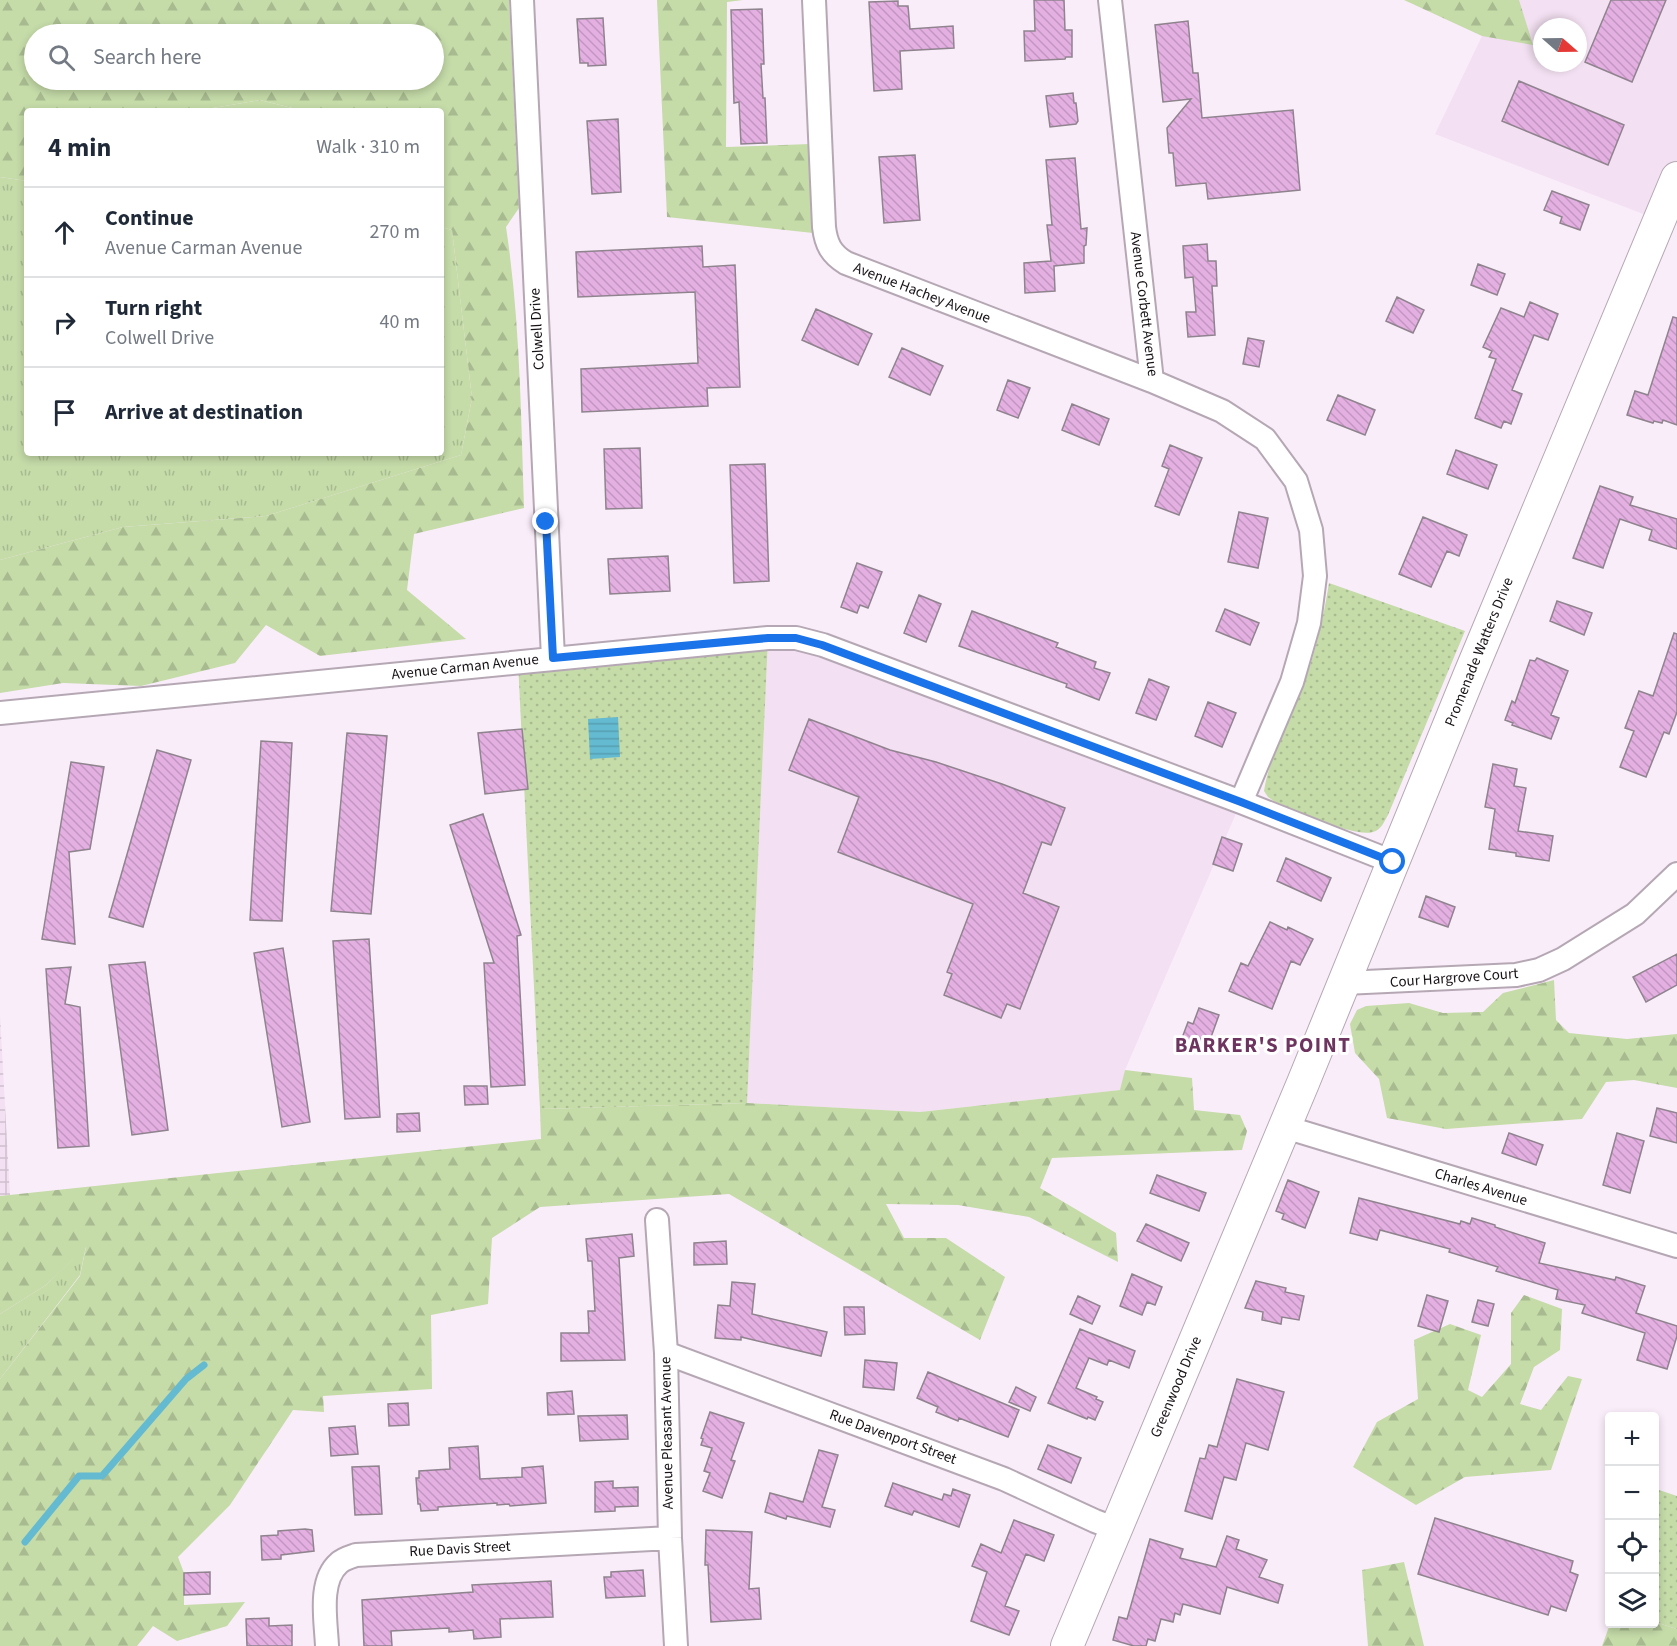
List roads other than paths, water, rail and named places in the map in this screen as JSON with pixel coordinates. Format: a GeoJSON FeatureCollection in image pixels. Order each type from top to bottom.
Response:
{"type":"FeatureCollection","features":[{"type":"Feature","properties":{"kind":"main road","name":"Promenade Watters Drive"},"geometry":{"type":"LineString","coordinates":[[1285,1127],[1522,547],[1677,178]]}},
{"type":"Feature","properties":{"kind":"main road","name":"Greenwood Drive"},"geometry":{"type":"LineString","coordinates":[[1067,1646],[1285,1127]]}},
{"type":"Feature","properties":{"kind":"street","name":"Colwell Drive"},"geometry":{"type":"LineString","coordinates":[[522,0],[553,658]]}},
{"type":"Feature","properties":{"kind":"street","name":"Avenue Hachey Avenue"},"geometry":{"type":"LineString","coordinates":[[814,0],[824,227],[826,243],[835,256],[846,263],[1152,381]]}},
{"type":"Feature","properties":{"kind":"street","name":"Avenue Corbett Avenue"},"geometry":{"type":"LineString","coordinates":[[1110,0],[1152,381],[1222,411],[1265,439],[1296,481],[1311,530],[1316,576],[1309,623],[1292,682],[1241,802]]}},
{"type":"Feature","properties":{"kind":"street","name":"Avenue Carman Avenue"},"geometry":{"type":"LineString","coordinates":[[0,713],[553,658],[768,638],[796,638],[822,645],[1241,802],[1393,862]]}},
{"type":"Feature","properties":{"kind":"street","name":"Cour Hargrove Court"},"geometry":{"type":"LineString","coordinates":[[1344,983],[1516,975],[1539,970],[1563,959],[1635,914],[1677,874]]}},
{"type":"Feature","properties":{"kind":"street","name":"Charles Avenue"},"geometry":{"type":"LineString","coordinates":[[1285,1127],[1677,1246]]}},
{"type":"Feature","properties":{"kind":"street","name":"Avenue Pleasant Avenue"},"geometry":{"type":"LineString","coordinates":[[657,1220],[666,1353],[670,1538],[676,1646]]}},
{"type":"Feature","properties":{"kind":"street","name":"Rue Davenport Street"},"geometry":{"type":"LineString","coordinates":[[666,1353],[1004,1479],[1116,1529]]}},
{"type":"Feature","properties":{"kind":"street","name":"Rue Davis Street"},"geometry":{"type":"LineString","coordinates":[[327,1646],[326,1591],[331,1572],[340,1561],[356,1555],[670,1538]]}},
{"type":"Feature","properties":{"kind":"water"},"geometry":{"type":"Polygon","coordinates":[[[618,717],[620,757],[590,759],[588,719],[618,717]]]}},
{"type":"Feature","properties":{"kind":"waterway"},"geometry":{"type":"LineString","coordinates":[[25,1542],[79,1476],[102,1476],[186,1379],[204,1365]]}},
{"type":"Feature","properties":{"kind":"district","name":"BARKER'S POINT"},"geometry":{"type":"Point","coordinates":[1263,1045]}}]}
